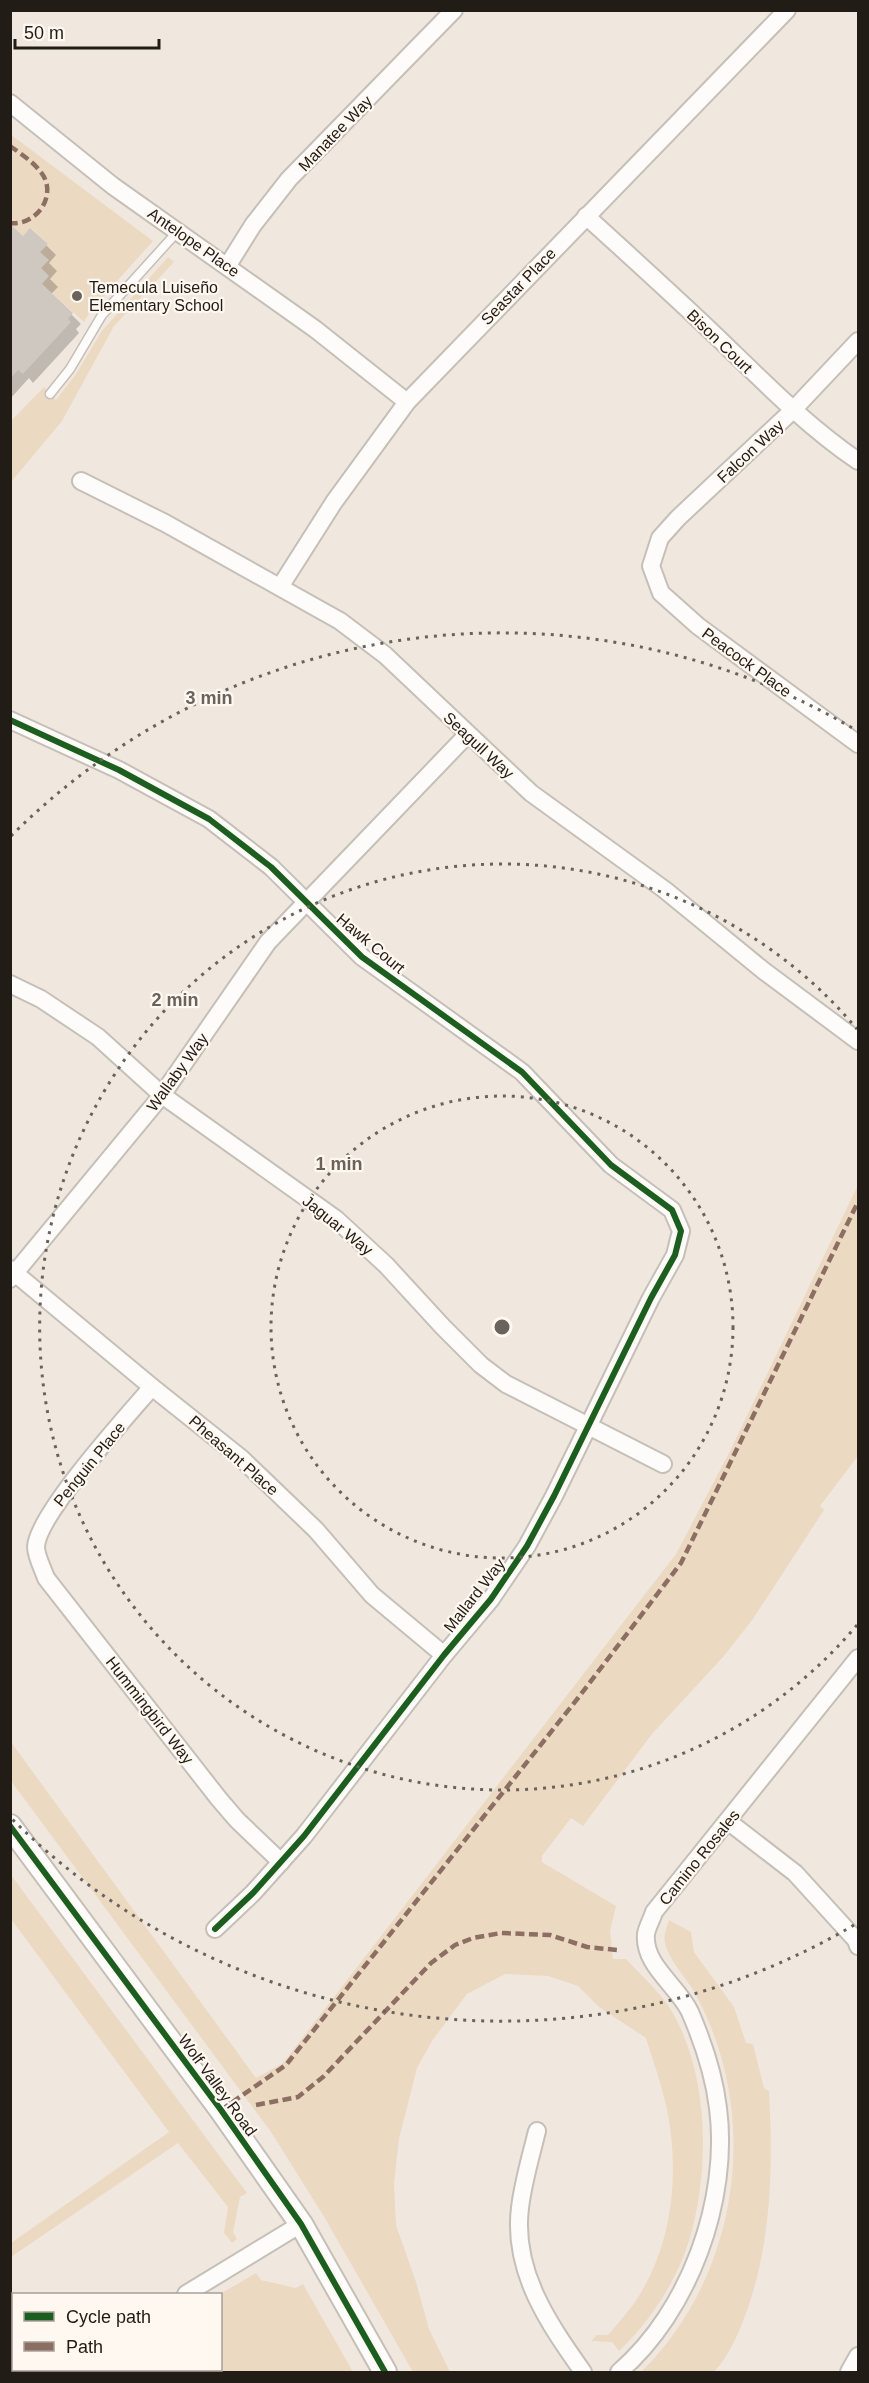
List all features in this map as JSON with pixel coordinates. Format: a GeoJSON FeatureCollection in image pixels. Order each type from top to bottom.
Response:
{"type":"FeatureCollection","features":[{"type":"Feature","properties":{"kind":"main road","name":"Wolf Valley Road"},"geometry":{"type":"LineString","coordinates":[[10,1826],[218,2105],[301,2224],[385,2373]]}},
{"type":"Feature","properties":{"kind":"street","name":"Manatee Way"},"geometry":{"type":"LineString","coordinates":[[228,265],[253,225],[289,179],[454,10]]}},
{"type":"Feature","properties":{"kind":"street","name":"Seastar Place"},"geometry":{"type":"LineString","coordinates":[[280,587],[334,502],[407,402],[787,10]]}},
{"type":"Feature","properties":{"kind":"street","name":"Antelope Place"},"geometry":{"type":"LineString","coordinates":[[10,103],[113,186],[228,265],[315,329],[407,402]]}},
{"type":"Feature","properties":{"kind":"street","name":"Bison Court"},"geometry":{"type":"LineString","coordinates":[[586,216],[705,326],[792,411],[824,438],[858,461]]}},
{"type":"Feature","properties":{"kind":"street","name":"Falcon Way"},"geometry":{"type":"LineString","coordinates":[[651,566],[660,538],[792,411],[858,341]]}},
{"type":"Feature","properties":{"kind":"street","name":"Seagull Way"},"geometry":{"type":"LineString","coordinates":[[81,481],[165,523],[340,621],[385,655],[467,735],[531,793],[665,890],[773,978],[858,1041]]}},
{"type":"Feature","properties":{"kind":"street","name":"Peacock Place"},"geometry":{"type":"LineString","coordinates":[[651,566],[661,592],[698,626],[858,744]]}},
{"type":"Feature","properties":{"kind":"street","name":"Hawk Court"},"geometry":{"type":"LineString","coordinates":[[10,720],[119,770],[209,819],[270,867],[362,957],[522,1072],[611,1165],[672,1210],[681,1231]]}},
{"type":"Feature","properties":{"kind":"street","name":"Wallaby Way"},"geometry":{"type":"LineString","coordinates":[[12,1274],[162,1095],[268,942],[467,735]]}},
{"type":"Feature","properties":{"kind":"street","name":"Jaguar Way"},"geometry":{"type":"LineString","coordinates":[[10,984],[41,999],[98,1037],[162,1095],[357,1236],[481,1365],[506,1384],[663,1464]]}},
{"type":"Feature","properties":{"kind":"street","name":"Mallard Way"},"geometry":{"type":"LineString","coordinates":[[215,1929],[253,1893],[281,1862],[491,1599],[527,1546],[651,1298],[675,1255],[681,1231]]}},
{"type":"Feature","properties":{"kind":"street","name":"Pheasant Place"},"geometry":{"type":"LineString","coordinates":[[12,1274],[241,1458],[316,1530],[372,1595],[444,1655]]}},
{"type":"Feature","properties":{"kind":"street","name":"Penguin Place"},"geometry":{"type":"LineString","coordinates":[[36,1547],[47,1518],[58,1502],[152,1387]]}},
{"type":"Feature","properties":{"kind":"street","name":"Hummingbird Way"},"geometry":{"type":"LineString","coordinates":[[36,1547],[46,1578],[219,1799],[237,1820],[281,1862]]}},
{"type":"Feature","properties":{"kind":"street","name":"Camino Rosales"},"geometry":{"type":"LineString","coordinates":[[619,2373],[638,2356],[668,2318],[691,2272],[707,2229],[716,2186],[719,2147],[718,2109],[708,2058],[689,2010],[649,1954],[646,1933],[654,1912],[729,1822],[858,1658]]}},
{"type":"Feature","properties":{"kind":"street"},"geometry":{"type":"LineString","coordinates":[[729,1822],[795,1873],[856,1940],[858,1947]]}},
{"type":"Feature","properties":{"kind":"street"},"geometry":{"type":"LineString","coordinates":[[537,2131],[520,2209],[520,2238],[523,2257],[534,2296],[547,2320],[583,2373]]}},
{"type":"Feature","properties":{"kind":"street"},"geometry":{"type":"LineString","coordinates":[[189,2293],[301,2224]]}},
{"type":"Feature","properties":{"kind":"street"},"geometry":{"type":"LineString","coordinates":[[849,2373],[858,2356]]}},
{"type":"Feature","properties":{"kind":"lane"},"geometry":{"type":"LineString","coordinates":[[50,394],[70,369],[102,315],[178,230]]}},
{"type":"Feature","properties":{"kind":"shaded area"},"geometry":{"type":"Polygon","coordinates":[[[10,134],[153,241],[91,310],[84,322],[42,284],[41,268],[48,260],[40,253],[48,244],[31,228],[23,236],[15,229],[11,233],[10,134]]]}},
{"type":"Feature","properties":{"kind":"shaded area"},"geometry":{"type":"Polygon","coordinates":[[[168,257],[174,262],[114,326],[62,421],[11,482],[10,422],[44,387],[56,400],[76,374],[102,331],[168,257]]]}},
{"type":"Feature","properties":{"kind":"shaded area"},"geometry":{"type":"Polygon","coordinates":[[[858,1185],[858,1456],[820,1506],[824,1510],[753,1619],[723,1657],[652,1734],[583,1826],[571,1818],[542,1856],[542,1862],[616,1906],[610,1931],[613,1959],[626,1959],[650,1984],[671,2010],[684,2036],[699,2093],[703,2154],[696,2214],[684,2256],[661,2300],[619,2351],[612,2342],[591,2341],[597,2335],[608,2335],[634,2304],[648,2279],[664,2238],[672,2194],[673,2172],[666,2105],[646,2038],[599,2007],[578,1986],[548,1976],[505,1974],[467,1994],[432,2041],[417,2068],[399,2139],[394,2184],[396,2225],[416,2282],[429,2329],[450,2372],[413,2372],[323,2215],[271,2132],[11,1781],[11,1742],[256,2078],[283,2063],[676,1554],[729,1453],[858,1185]]]}},
{"type":"Feature","properties":{"kind":"shaded area"},"geometry":{"type":"Polygon","coordinates":[[[11,1875],[247,2193],[240,2197],[233,2232],[237,2239],[232,2243],[224,2233],[228,2207],[178,2143],[11,2257],[11,2243],[169,2132],[11,1919],[11,1875]]]}},
{"type":"Feature","properties":{"kind":"shaded area"},"geometry":{"type":"Polygon","coordinates":[[[669,1920],[691,1932],[694,1952],[734,2007],[746,2043],[753,2044],[764,2088],[769,2091],[771,2146],[769,2201],[762,2255],[742,2325],[730,2350],[714,2372],[641,2372],[672,2336],[697,2295],[716,2251],[728,2205],[733,2158],[732,2110],[723,2063],[700,2002],[667,1948],[664,1937],[669,1920]]]}},
{"type":"Feature","properties":{"kind":"shaded area"},"geometry":{"type":"Polygon","coordinates":[[[256,2273],[261,2280],[296,2288],[303,2284],[353,2372],[108,2372],[222,2371],[222,2293],[256,2273]]]}},
{"type":"Feature","properties":{"kind":"building"},"geometry":{"type":"Polygon","coordinates":[[[10,224],[23,236],[30,228],[48,244],[40,252],[49,260],[41,268],[49,276],[42,284],[73,313],[68,319],[71,322],[23,374],[18,370],[10,379],[10,224]]]}},
{"type":"Feature","properties":{"kind":"marked path"},"geometry":{"type":"LineString","coordinates":[[10,146],[40,171],[47,189],[43,206],[37,214],[20,223],[10,223]]}},
{"type":"Feature","properties":{"kind":"marked path"},"geometry":{"type":"LineString","coordinates":[[221,2110],[286,2065],[578,1698],[681,1563],[858,1202]]}},
{"type":"Feature","properties":{"kind":"marked path"},"geometry":{"type":"LineString","coordinates":[[256,2105],[298,2097],[323,2077],[431,1963],[455,1945],[473,1938],[501,1933],[550,1935],[587,1947],[617,1950]]}},
{"type":"Feature","properties":{"kind":"cycle path"},"geometry":{"type":"LineString","coordinates":[[10,720],[119,770],[209,819],[271,867],[362,957],[522,1072],[611,1165],[672,1210],[681,1231],[675,1255],[651,1298],[527,1546],[491,1599],[444,1655],[304,1836],[253,1893],[215,1929]]}},
{"type":"Feature","properties":{"kind":"cycle path"},"geometry":{"type":"LineString","coordinates":[[10,1826],[221,2110],[301,2224],[385,2372]]}},
{"type":"Feature","properties":{"kind":"place","name":"Temecula Luiseño Elementary School"},"geometry":{"type":"Point","coordinates":[77,296]}}]}
